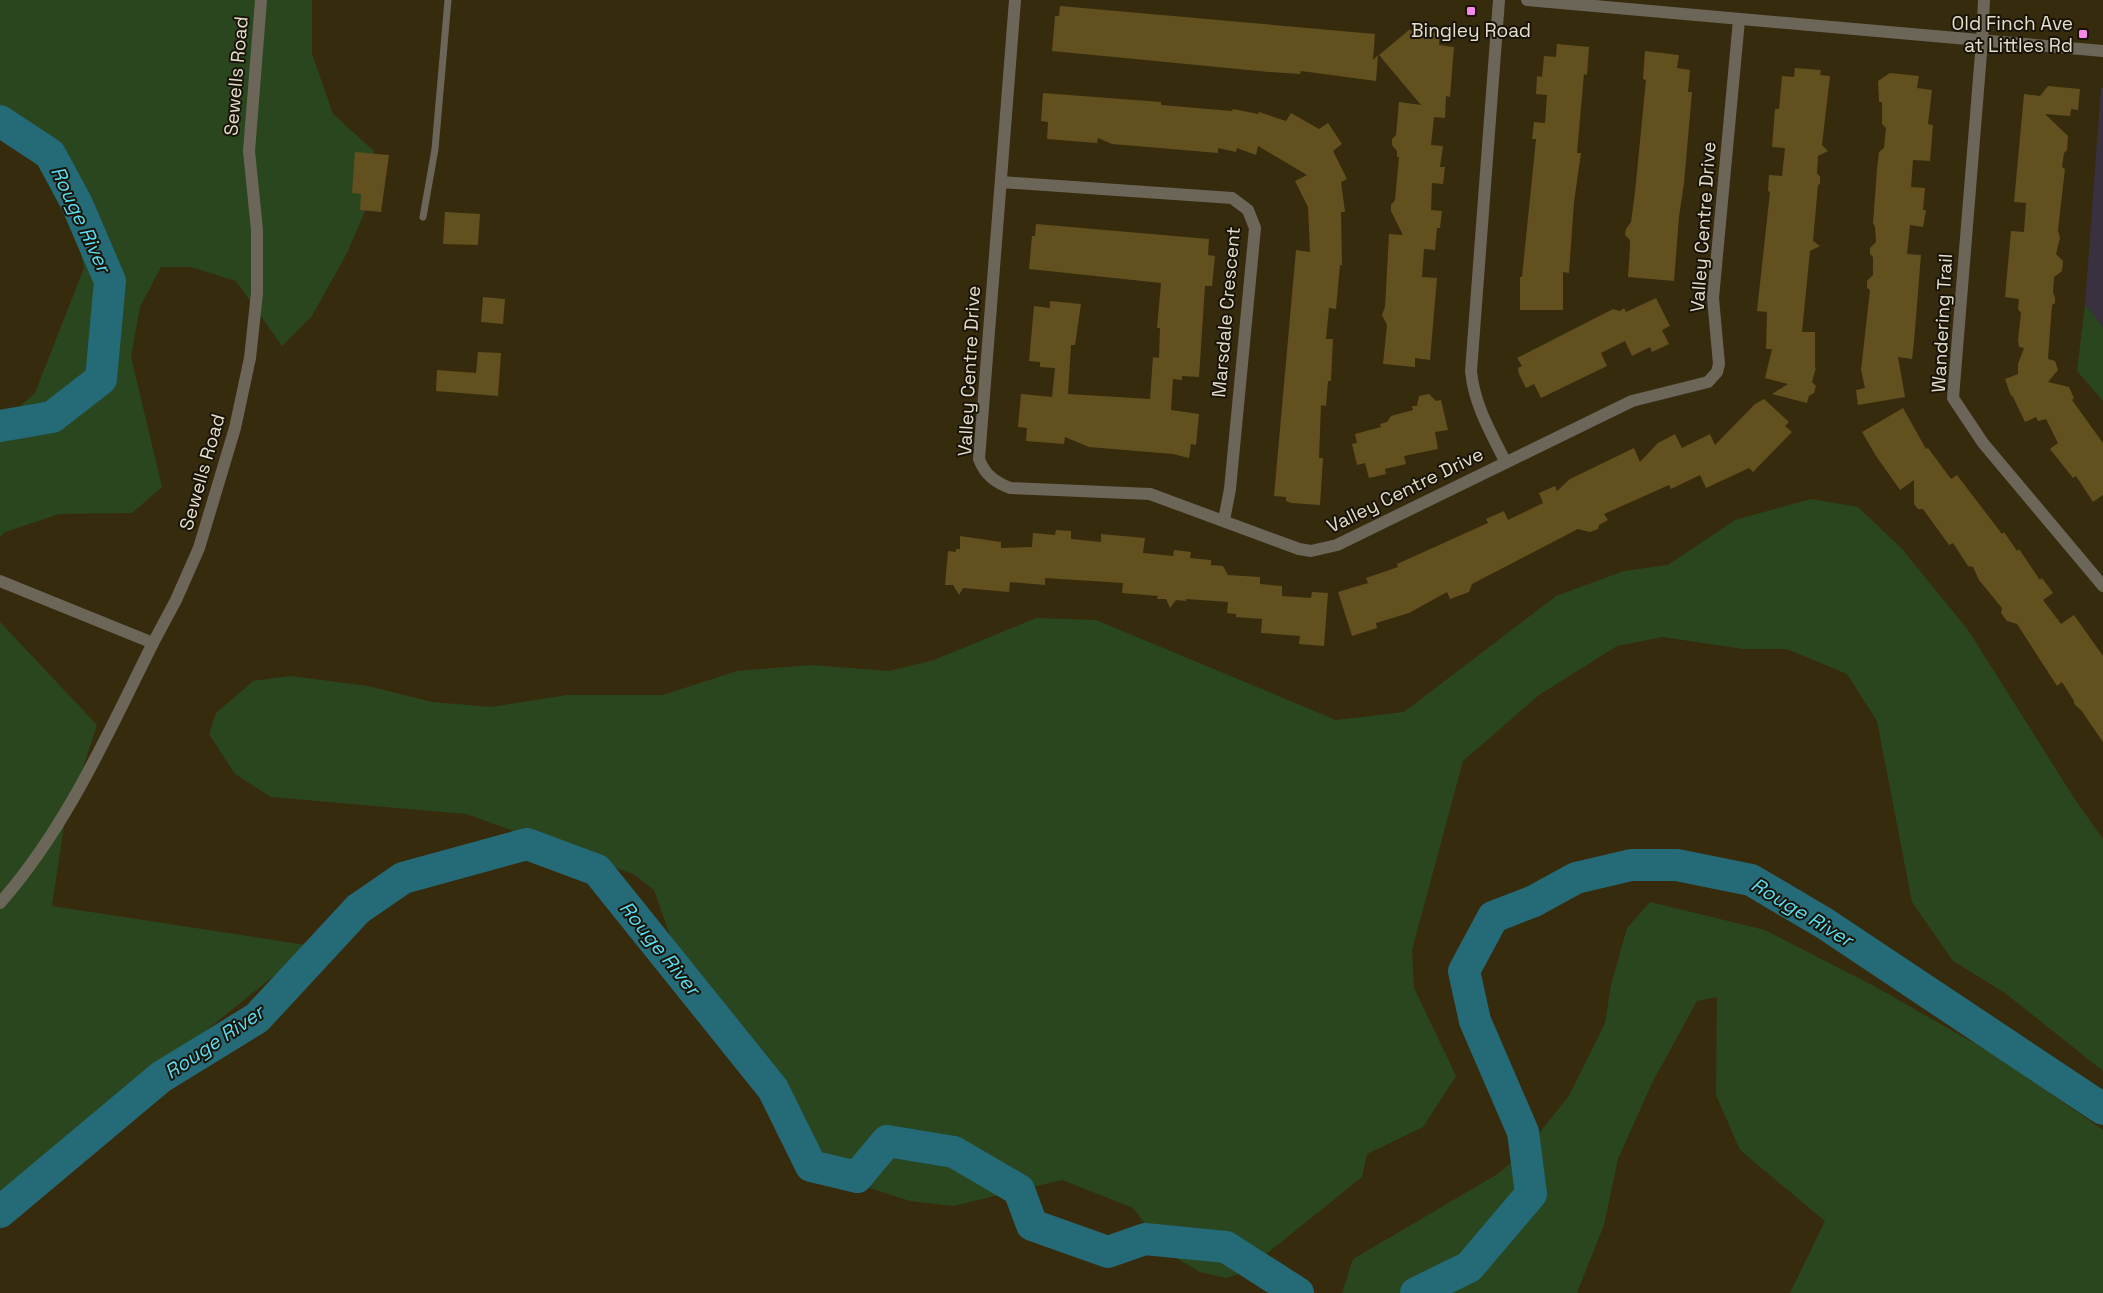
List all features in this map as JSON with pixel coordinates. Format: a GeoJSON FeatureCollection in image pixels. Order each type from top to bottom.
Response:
{"type":"FeatureCollection","features":[{"type":"Feature","properties":{"kind":"street","name":"Sewells Road"},"geometry":{"type":"LineString","coordinates":[[0,903],[28,872],[89,772],[176,600],[199,548],[236,428],[250,358],[257,293],[258,230],[249,151],[261,0]]}},
{"type":"Feature","properties":{"kind":"street","name":"Valley Centre Drive"},"geometry":{"type":"LineString","coordinates":[[1015,0],[979,459],[982,467],[990,478],[1010,488],[1150,494],[1299,549],[1311,551],[1326,549],[1632,401],[1700,386],[1708,382],[1717,372],[1719,357],[1715,338],[1713,298],[1739,20]]}},
{"type":"Feature","properties":{"kind":"street"},"geometry":{"type":"LineString","coordinates":[[1499,0],[1471,370],[1473,392],[1480,412],[1505,462]]}},
{"type":"Feature","properties":{"kind":"street"},"geometry":{"type":"LineString","coordinates":[[1527,0],[2103,51]]}},
{"type":"Feature","properties":{"kind":"street","name":"Wandering Trail"},"geometry":{"type":"LineString","coordinates":[[1984,0],[1953,398],[1983,443],[2103,586]]}},
{"type":"Feature","properties":{"kind":"street","name":"Marsdale Crescent"},"geometry":{"type":"LineString","coordinates":[[1000,182],[1232,198],[1248,210],[1255,228],[1230,489],[1224,520]]}},
{"type":"Feature","properties":{"kind":"street"},"geometry":{"type":"LineString","coordinates":[[0,581],[153,643]]}},
{"type":"Feature","properties":{"kind":"lane"},"geometry":{"type":"LineString","coordinates":[[423,217],[435,149],[448,0]]}},
{"type":"Feature","properties":{"kind":"shaded area"},"geometry":{"type":"Polygon","coordinates":[[[2101,88],[2103,88],[2103,327],[2085,304],[2101,88]]]}},
{"type":"Feature","properties":{"kind":"green space"},"geometry":{"type":"Polygon","coordinates":[[[0,0],[312,0],[312,54],[333,114],[374,151],[378,181],[347,253],[312,316],[282,346],[236,281],[191,267],[161,267],[140,307],[131,357],[162,487],[132,513],[59,514],[5,532],[0,537],[0,424],[35,393],[84,268],[64,177],[48,145],[35,135],[0,127],[0,0]]]}},
{"type":"Feature","properties":{"kind":"green space"},"geometry":{"type":"Polygon","coordinates":[[[2085,304],[2103,327],[2103,401],[2077,371],[2085,304]]]}},
{"type":"Feature","properties":{"kind":"green space"},"geometry":{"type":"Polygon","coordinates":[[[1811,499],[1858,507],[1902,549],[1968,630],[2074,798],[2103,839],[2103,1071],[2005,993],[1953,961],[1912,902],[1877,721],[1847,674],[1787,649],[1743,649],[1663,637],[1617,646],[1539,695],[1463,761],[1412,950],[1414,988],[1456,1076],[1423,1127],[1367,1154],[1362,1177],[1244,1272],[1226,1278],[1200,1272],[1166,1252],[1133,1208],[1062,1180],[953,1206],[910,1201],[857,1184],[814,1144],[745,1039],[678,958],[654,890],[633,874],[466,814],[271,797],[235,774],[209,734],[216,713],[253,681],[290,676],[368,686],[432,702],[491,707],[567,695],[663,695],[737,671],[811,665],[889,671],[934,660],[1036,618],[1096,620],[1336,720],[1404,712],[1556,596],[1624,571],[1668,565],[1735,520],[1811,499]]]}},
{"type":"Feature","properties":{"kind":"green space"},"geometry":{"type":"Polygon","coordinates":[[[0,622],[97,725],[64,826],[52,906],[319,947],[291,962],[0,1197],[0,622]]]}},
{"type":"Feature","properties":{"kind":"green space"},"geometry":{"type":"Polygon","coordinates":[[[1650,902],[1765,930],[1872,985],[1997,1056],[2103,1130],[2103,1293],[1790,1293],[1825,1221],[1740,1150],[1716,1095],[1717,997],[1697,1001],[1652,1083],[1618,1159],[1604,1225],[1577,1293],[1342,1293],[1353,1259],[1496,1175],[1523,1153],[1569,1096],[1605,1023],[1611,985],[1627,928],[1650,902]]]}},
{"type":"Feature","properties":{"kind":"building"},"geometry":{"type":"Polygon","coordinates":[[[1060,6],[1375,34],[1373,60],[1378,55],[1376,81],[1301,71],[1300,74],[1269,72],[1052,51],[1055,16],[1059,16],[1060,6]]]}},
{"type":"Feature","properties":{"kind":"building"},"geometry":{"type":"Polygon","coordinates":[[[1409,30],[1440,33],[1439,45],[1454,47],[1450,97],[1446,96],[1445,118],[1434,117],[1431,145],[1443,146],[1440,167],[1445,167],[1443,184],[1432,183],[1431,210],[1442,211],[1440,228],[1437,228],[1435,250],[1424,249],[1422,277],[1437,278],[1430,360],[1415,358],[1415,367],[1383,364],[1387,325],[1382,315],[1385,307],[1389,234],[1403,235],[1391,211],[1391,205],[1395,200],[1399,157],[1397,157],[1397,151],[1392,145],[1392,139],[1396,135],[1399,102],[1421,105],[1379,55],[1409,30]]]}},
{"type":"Feature","properties":{"kind":"building"},"geometry":{"type":"Polygon","coordinates":[[[1557,44],[1589,47],[1587,75],[1584,74],[1577,153],[1581,153],[1574,202],[1569,273],[1563,272],[1563,310],[1520,310],[1520,277],[1522,277],[1536,139],[1532,139],[1534,122],[1545,123],[1547,95],[1536,94],[1537,76],[1542,77],[1544,56],[1556,57],[1557,44]]]}},
{"type":"Feature","properties":{"kind":"building"},"geometry":{"type":"Polygon","coordinates":[[[1645,51],[1679,55],[1677,68],[1690,70],[1688,92],[1692,92],[1674,281],[1628,277],[1630,240],[1625,235],[1626,229],[1631,222],[1635,192],[1646,80],[1643,79],[1645,51]]]}},
{"type":"Feature","properties":{"kind":"building"},"geometry":{"type":"Polygon","coordinates":[[[1795,68],[1821,70],[1820,75],[1830,76],[1822,145],[1828,151],[1818,156],[1817,173],[1820,177],[1820,184],[1818,185],[1813,241],[1820,246],[1810,251],[1802,332],[1815,332],[1816,367],[1812,382],[1816,386],[1814,393],[1809,396],[1807,403],[1772,394],[1788,384],[1765,378],[1772,349],[1766,349],[1767,312],[1757,311],[1770,192],[1768,191],[1769,175],[1782,176],[1785,148],[1772,147],[1775,109],[1779,109],[1782,76],[1794,77],[1795,68]]]}},
{"type":"Feature","properties":{"kind":"building"},"geometry":{"type":"Polygon","coordinates":[[[1890,73],[1919,76],[1917,88],[1932,90],[1928,124],[1933,125],[1930,161],[1913,160],[1911,187],[1925,188],[1923,210],[1926,210],[1923,227],[1910,225],[1907,254],[1921,255],[1914,342],[1912,359],[1898,357],[1905,397],[1858,405],[1856,390],[1865,388],[1861,370],[1870,290],[1867,288],[1867,281],[1873,275],[1873,257],[1870,254],[1870,248],[1876,242],[1873,223],[1877,169],[1879,152],[1884,148],[1886,128],[1882,124],[1882,102],[1879,102],[1878,81],[1890,73]]]}},
{"type":"Feature","properties":{"kind":"building"},"geometry":{"type":"Polygon","coordinates":[[[2048,86],[2080,89],[2078,110],[2071,109],[2070,116],[2045,114],[2068,136],[2067,150],[2064,153],[2062,167],[2065,169],[2058,230],[2060,238],[2056,254],[2063,261],[2062,271],[2054,277],[2053,293],[2055,303],[2052,305],[2048,359],[2055,361],[2058,370],[2048,382],[2069,387],[2074,398],[2072,400],[2103,443],[2103,495],[2093,502],[2076,476],[2073,478],[2050,449],[2058,443],[2046,419],[2038,421],[2036,417],[2025,422],[2011,396],[2005,379],[2018,374],[2018,364],[2024,348],[2019,347],[2018,340],[2021,313],[2018,309],[2019,299],[2005,297],[2011,231],[2024,232],[2026,203],[2014,202],[2024,94],[2040,96],[2048,86]]]}},
{"type":"Feature","properties":{"kind":"building"},"geometry":{"type":"Polygon","coordinates":[[[1043,93],[1161,102],[1161,105],[1232,111],[1233,109],[1258,114],[1259,112],[1286,121],[1291,113],[1319,129],[1328,123],[1342,144],[1333,151],[1347,179],[1341,182],[1345,212],[1341,212],[1342,265],[1340,265],[1336,309],[1329,308],[1326,339],[1333,339],[1331,381],[1328,381],[1326,406],[1321,405],[1319,458],[1323,458],[1320,505],[1291,503],[1286,501],[1286,497],[1274,496],[1296,250],[1310,252],[1308,207],[1295,181],[1307,175],[1258,146],[1256,155],[1237,148],[1236,152],[1218,148],[1218,153],[1112,144],[1098,138],[1097,143],[1047,139],[1048,122],[1041,121],[1043,93]]]}},
{"type":"Feature","properties":{"kind":"building"},"geometry":{"type":"Polygon","coordinates":[[[355,152],[389,155],[381,212],[360,210],[361,194],[352,193],[355,152]]]}},
{"type":"Feature","properties":{"kind":"building"},"geometry":{"type":"Polygon","coordinates":[[[445,212],[480,214],[478,245],[443,244],[445,212]]]}},
{"type":"Feature","properties":{"kind":"building"},"geometry":{"type":"Polygon","coordinates":[[[1036,224],[1209,239],[1208,255],[1215,256],[1212,286],[1205,286],[1199,377],[1182,376],[1182,380],[1173,379],[1171,410],[1199,414],[1196,445],[1191,444],[1189,458],[1173,454],[1089,447],[1065,437],[1064,444],[1026,441],[1027,428],[1018,427],[1021,394],[1052,397],[1055,368],[1040,367],[1040,362],[1029,361],[1034,306],[1050,308],[1050,301],[1081,304],[1075,345],[1071,345],[1068,394],[1150,399],[1153,357],[1159,358],[1160,328],[1157,328],[1161,283],[1029,269],[1032,236],[1035,236],[1036,224]]]}},
{"type":"Feature","properties":{"kind":"building"},"geometry":{"type":"Polygon","coordinates":[[[483,297],[505,299],[503,324],[481,322],[483,297]]]}},
{"type":"Feature","properties":{"kind":"building"},"geometry":{"type":"Polygon","coordinates":[[[1656,298],[1670,326],[1662,330],[1669,344],[1652,352],[1650,347],[1632,356],[1625,341],[1601,353],[1607,366],[1541,398],[1534,384],[1526,388],[1519,374],[1518,368],[1522,366],[1517,358],[1613,309],[1620,311],[1624,308],[1626,312],[1656,298]]]}},
{"type":"Feature","properties":{"kind":"building"},"geometry":{"type":"Polygon","coordinates":[[[478,352],[501,353],[498,396],[436,391],[437,370],[476,373],[478,352]]]}},
{"type":"Feature","properties":{"kind":"building"},"geometry":{"type":"Polygon","coordinates":[[[1429,394],[1436,401],[1441,400],[1448,430],[1435,432],[1438,449],[1404,456],[1406,464],[1385,469],[1386,474],[1369,478],[1365,463],[1357,465],[1352,444],[1357,443],[1355,434],[1381,427],[1380,424],[1387,422],[1391,416],[1413,410],[1412,406],[1417,406],[1419,396],[1429,394]]]}},
{"type":"Feature","properties":{"kind":"building"},"geometry":{"type":"Polygon","coordinates":[[[1764,399],[1789,422],[1785,426],[1792,432],[1753,472],[1749,468],[1706,488],[1700,475],[1671,489],[1669,485],[1604,514],[1608,520],[1599,525],[1598,529],[1590,532],[1578,529],[1472,584],[1469,592],[1450,599],[1447,592],[1409,613],[1376,623],[1377,628],[1352,636],[1338,592],[1368,583],[1366,578],[1398,567],[1397,564],[1488,523],[1486,519],[1504,511],[1508,520],[1543,503],[1539,493],[1555,486],[1557,491],[1570,479],[1634,448],[1640,462],[1658,443],[1675,434],[1682,448],[1710,434],[1715,445],[1755,404],[1764,399]]]}},
{"type":"Feature","properties":{"kind":"building"},"geometry":{"type":"Polygon","coordinates":[[[1903,408],[1926,449],[1928,448],[1951,479],[1957,475],[2002,534],[2004,532],[2017,551],[2019,549],[2040,580],[2042,578],[2053,593],[2043,600],[2061,624],[2074,615],[2103,656],[2103,742],[2081,710],[2074,704],[2062,682],[2057,686],[2017,624],[2007,621],[2001,613],[2002,608],[1979,580],[1973,567],[1968,566],[1953,543],[1949,545],[1923,509],[1918,509],[1914,504],[1914,480],[1900,490],[1876,456],[1862,432],[1903,408]]]}},
{"type":"Feature","properties":{"kind":"building"},"geometry":{"type":"Polygon","coordinates":[[[1056,530],[1071,531],[1071,539],[1101,542],[1101,534],[1145,538],[1143,553],[1173,556],[1174,550],[1191,552],[1190,558],[1211,560],[1211,565],[1223,566],[1228,575],[1260,577],[1260,584],[1282,586],[1282,596],[1311,598],[1312,592],[1328,593],[1324,646],[1299,644],[1300,636],[1261,633],[1262,619],[1236,617],[1236,614],[1227,613],[1228,602],[1176,600],[1170,608],[1166,599],[1157,599],[1158,596],[1122,593],[1123,583],[1045,578],[1045,585],[1010,582],[1009,592],[963,588],[959,595],[953,585],[945,585],[948,551],[956,552],[956,549],[960,549],[960,536],[1001,542],[1001,548],[1032,547],[1033,533],[1055,535],[1056,530]]]}},
{"type":"Feature","properties":{"kind":"waterway","name":"Rouge River"},"geometry":{"type":"LineString","coordinates":[[0,121],[50,154],[77,204],[110,281],[101,379],[52,417],[0,426]]}},
{"type":"Feature","properties":{"kind":"waterway","name":"Rouge River"},"geometry":{"type":"LineString","coordinates":[[0,1212],[161,1077],[257,1018],[358,909],[403,878],[527,844],[597,870],[773,1089],[811,1166],[857,1177],[887,1141],[954,1152],[1019,1190],[1032,1225],[1108,1252],[1145,1239],[1226,1247],[1298,1293]]}},
{"type":"Feature","properties":{"kind":"waterway","name":"Rouge River"},"geometry":{"type":"LineString","coordinates":[[1416,1293],[1469,1267],[1531,1194],[1523,1132],[1475,1021],[1464,971],[1493,917],[1534,901],[1576,878],[1631,865],[1677,865],[1751,880],[1824,923],[2103,1109]]}},
{"type":"Feature","properties":{"kind":"place","name":"Bingley Road"},"geometry":{"type":"Point","coordinates":[1471,11]}},
{"type":"Feature","properties":{"kind":"place","name":"Old Finch Ave at Littles Rd"},"geometry":{"type":"Point","coordinates":[2083,34]}}]}
